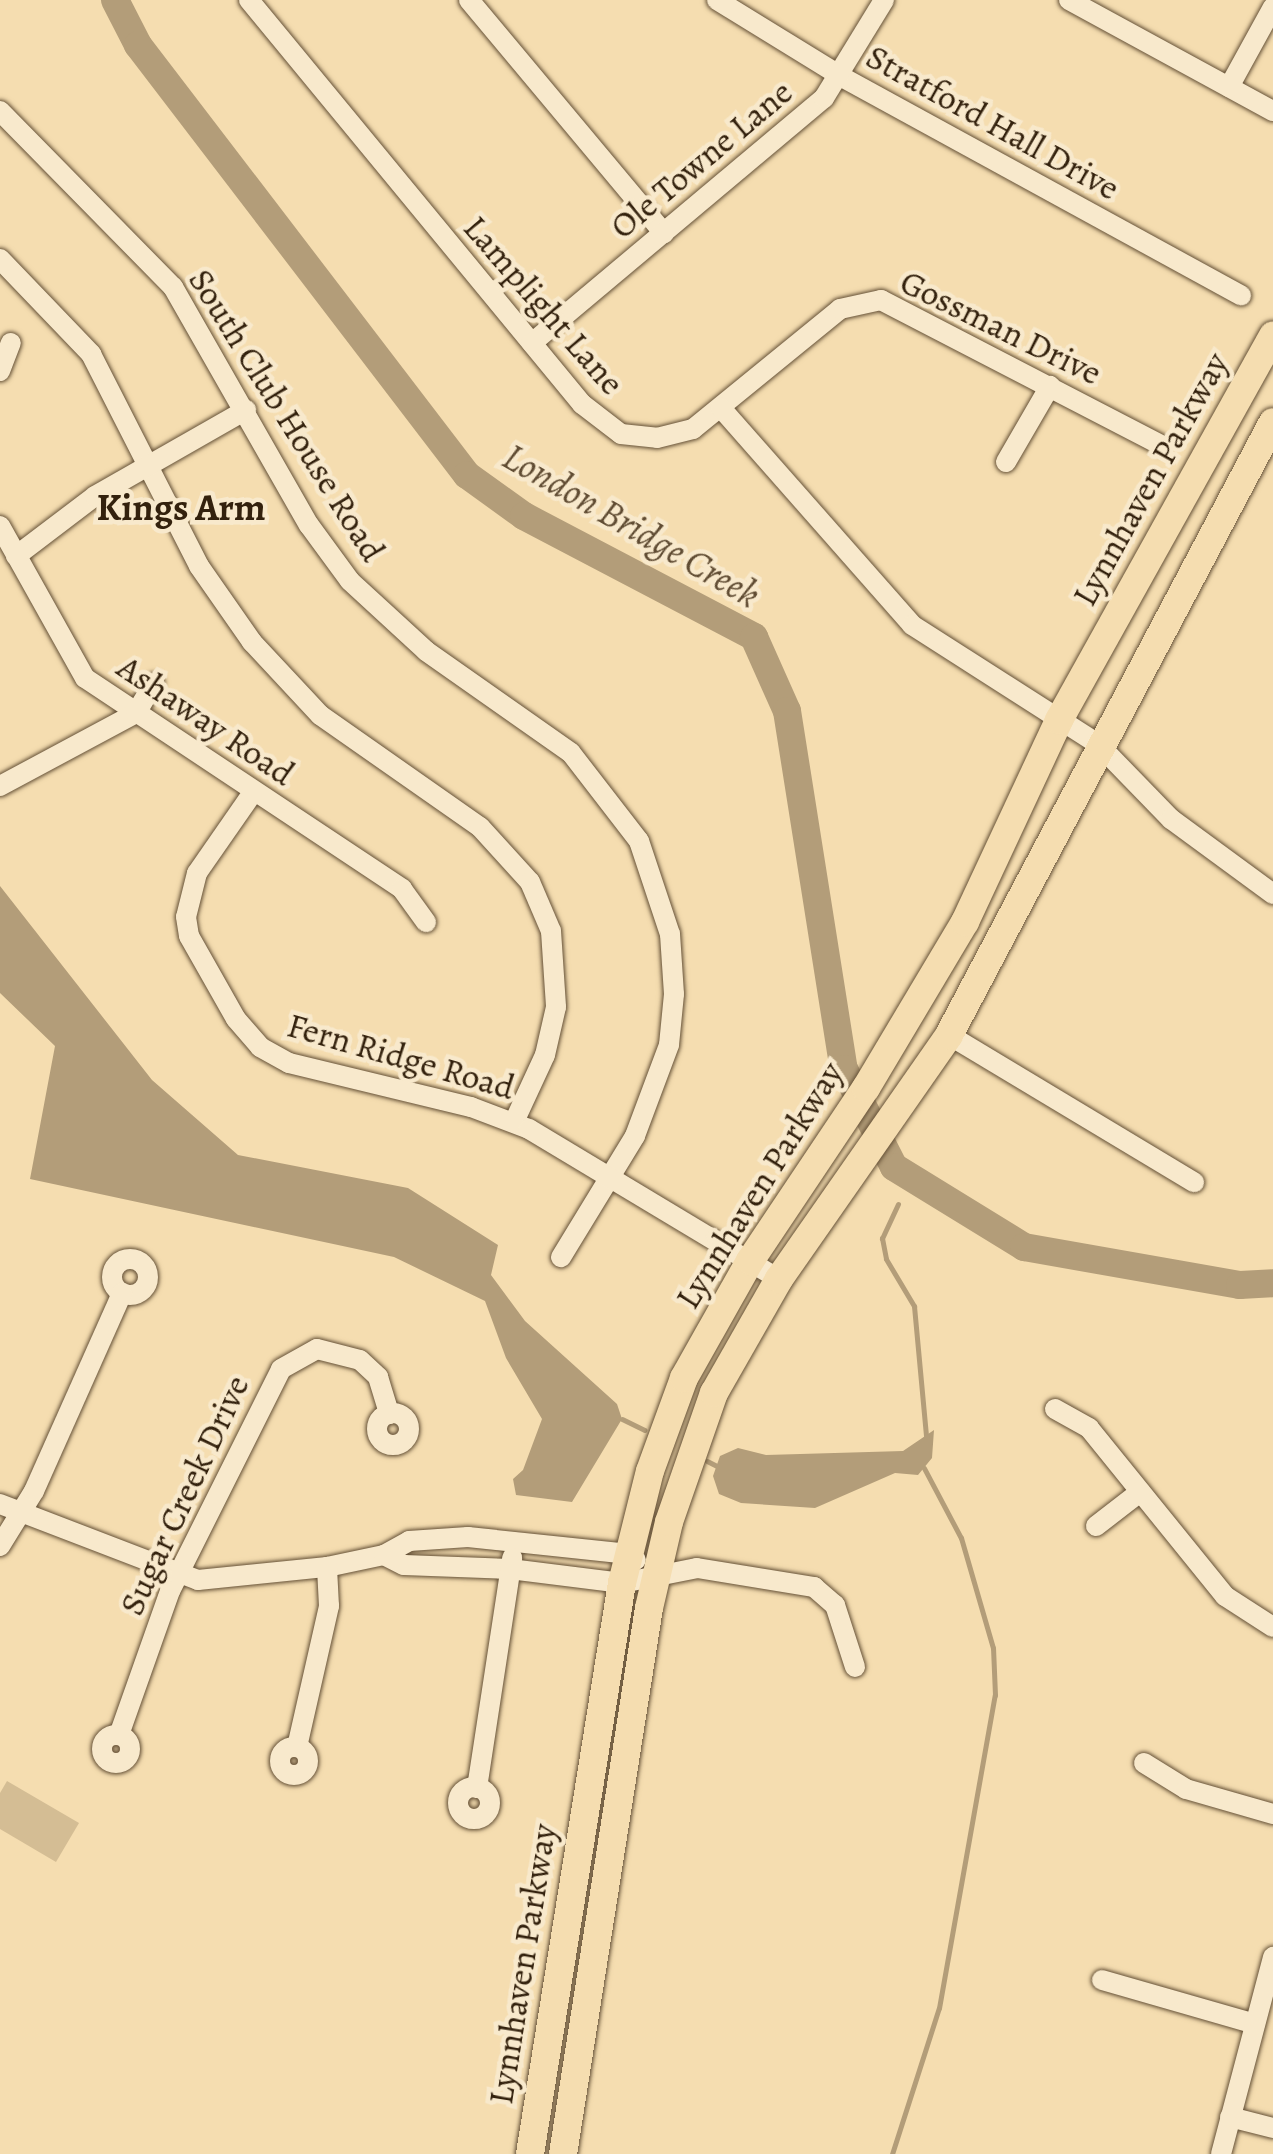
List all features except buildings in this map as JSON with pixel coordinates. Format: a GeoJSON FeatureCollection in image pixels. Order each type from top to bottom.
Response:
{"type":"FeatureCollection","features":[{"type":"Feature","properties":{"kind":"main road","name":"Lynnhaven Parkway"},"geometry":{"type":"LineString","coordinates":[[530,2154],[622,1584],[684,1378],[750,1261],[866,1088],[981,891],[1059,720],[1273,334]]}},
{"type":"Feature","properties":{"kind":"main road","name":"Lynnhaven Parkway"},"geometry":{"type":"LineString","coordinates":[[563,2154],[655,1579],[714,1393],[780,1279],[949,1035],[1098,744],[1273,422]]}},
{"type":"Feature","properties":{"kind":"main road"},"geometry":{"type":"LineString","coordinates":[[949,1035],[940,1020],[940,996],[974,925],[981,891]]}},
{"type":"Feature","properties":{"kind":"street","name":"Lamplight Lane"},"geometry":{"type":"LineString","coordinates":[[249,0],[595,418],[620,434],[675,436],[721,408]]}},
{"type":"Feature","properties":{"kind":"street"},"geometry":{"type":"LineString","coordinates":[[470,0],[664,233]]}},
{"type":"Feature","properties":{"kind":"street","name":"Stratford Hall Drive"},"geometry":{"type":"LineString","coordinates":[[717,0],[842,76],[1242,295]]}},
{"type":"Feature","properties":{"kind":"street","name":"Ole Towne Lane"},"geometry":{"type":"LineString","coordinates":[[532,343],[842,76],[884,0]]}},
{"type":"Feature","properties":{"kind":"street"},"geometry":{"type":"LineString","coordinates":[[1075,2],[1273,111]]}},
{"type":"Feature","properties":{"kind":"street"},"geometry":{"type":"LineString","coordinates":[[1230,88],[1273,8]]}},
{"type":"Feature","properties":{"kind":"street","name":"South Club House Road"},"geometry":{"type":"LineString","coordinates":[[0,111],[162,274],[246,410],[309,525],[350,582],[426,651],[571,753],[639,841],[667,918],[673,1015],[656,1088],[612,1178],[561,1257]]}},
{"type":"Feature","properties":{"kind":"street"},"geometry":{"type":"LineString","coordinates":[[0,260],[91,354],[199,566],[285,680],[340,731],[480,827],[530,882],[551,931],[557,996],[545,1055],[514,1122]]}},
{"type":"Feature","properties":{"kind":"street","name":"Gossman Drive"},"geometry":{"type":"LineString","coordinates":[[721,408],[840,309],[869,300],[899,304],[1161,445]]}},
{"type":"Feature","properties":{"kind":"street"},"geometry":{"type":"LineString","coordinates":[[0,371],[11,343]]}},
{"type":"Feature","properties":{"kind":"street"},"geometry":{"type":"LineString","coordinates":[[1006,462],[1050,386]]}},
{"type":"Feature","properties":{"kind":"street"},"geometry":{"type":"LineString","coordinates":[[721,408],[912,626],[1098,744],[1171,819],[1273,894]]}},
{"type":"Feature","properties":{"kind":"street"},"geometry":{"type":"LineString","coordinates":[[16,556],[149,465],[246,410]]}},
{"type":"Feature","properties":{"kind":"street","name":"Ashaway Road"},"geometry":{"type":"LineString","coordinates":[[0,526],[74,665],[136,713],[402,889],[426,922]]}},
{"type":"Feature","properties":{"kind":"street"},"geometry":{"type":"LineString","coordinates":[[0,786],[136,713],[154,683]]}},
{"type":"Feature","properties":{"kind":"street","name":"Fern Ridge Road"},"geometry":{"type":"LineString","coordinates":[[254,790],[197,873],[186,917],[190,936],[247,1034],[290,1063],[514,1122],[780,1279]]}},
{"type":"Feature","properties":{"kind":"street"},"geometry":{"type":"LineString","coordinates":[[949,1035],[1194,1182]]}},
{"type":"Feature","properties":{"kind":"street"},"geometry":{"type":"LineString","coordinates":[[0,1546],[21,1513],[122,1293]]}},
{"type":"Feature","properties":{"kind":"street","name":"Sugar Creek Drive"},"geometry":{"type":"LineString","coordinates":[[119,1735],[178,1576],[244,1436],[291,1359],[317,1349],[360,1360],[378,1378],[390,1414]]}},
{"type":"Feature","properties":{"kind":"street"},"geometry":{"type":"LineString","coordinates":[[1054,1408],[1088,1428],[1225,1596],[1273,1627]]}},
{"type":"Feature","properties":{"kind":"street"},"geometry":{"type":"LineString","coordinates":[[1096,1526],[1140,1492]]}},
{"type":"Feature","properties":{"kind":"street"},"geometry":{"type":"LineString","coordinates":[[0,1504],[178,1576],[223,1581],[327,1567],[384,1554],[409,1540],[515,1542],[629,1554],[655,1579]]}},
{"type":"Feature","properties":{"kind":"street"},"geometry":{"type":"LineString","coordinates":[[477,1788],[515,1542]]}},
{"type":"Feature","properties":{"kind":"street"},"geometry":{"type":"LineString","coordinates":[[384,1554],[404,1566],[510,1569],[622,1584],[697,1568],[814,1587],[835,1605],[855,1667]]}},
{"type":"Feature","properties":{"kind":"street"},"geometry":{"type":"LineString","coordinates":[[297,1746],[329,1606],[327,1567]]}},
{"type":"Feature","properties":{"kind":"street"},"geometry":{"type":"LineString","coordinates":[[1144,1763],[1186,1789],[1273,1814]]}},
{"type":"Feature","properties":{"kind":"street"},"geometry":{"type":"LineString","coordinates":[[1221,2154],[1273,1956]]}},
{"type":"Feature","properties":{"kind":"street"},"geometry":{"type":"LineString","coordinates":[[1102,1980],[1254,2024]]}},
{"type":"Feature","properties":{"kind":"street"},"geometry":{"type":"LineString","coordinates":[[1230,2117],[1273,2128]]}},
{"type":"Feature","properties":{"kind":"shaded area"},"geometry":{"type":"Polygon","coordinates":[[[0,886],[152,1080],[238,1155],[408,1188],[498,1245],[491,1275],[525,1321],[617,1404],[622,1419],[572,1502],[516,1495],[513,1479],[523,1470],[542,1419],[506,1358],[485,1301],[394,1257],[30,1179],[55,1046],[0,993],[0,886]]]}},
{"type":"Feature","properties":{"kind":"shaded area"},"geometry":{"type":"Polygon","coordinates":[[[934,1430],[932,1458],[918,1475],[895,1473],[815,1508],[741,1503],[719,1494],[713,1476],[720,1456],[738,1448],[766,1455],[903,1451],[934,1430]]]}},
{"type":"Feature","properties":{"kind":"shaded area"},"geometry":{"type":"Polygon","coordinates":[[[7,1781],[79,1823],[56,1862],[0,1829],[0,1793],[7,1781]]]}},
{"type":"Feature","properties":{"kind":"waterway","name":"London Bridge Creek"},"geometry":{"type":"LineString","coordinates":[[115,0],[138,45],[467,475],[524,516],[754,637],[787,711],[844,1069],[894,1167],[1024,1247],[1240,1285],[1273,1283]]}},
{"type":"Feature","properties":{"kind":"waterway"},"geometry":{"type":"LineString","coordinates":[[898,1204],[882,1238],[886,1259],[914,1306],[926,1436]]}},
{"type":"Feature","properties":{"kind":"waterway"},"geometry":{"type":"LineString","coordinates":[[622,1419],[645,1430]]}},
{"type":"Feature","properties":{"kind":"waterway"},"geometry":{"type":"LineString","coordinates":[[707,1461],[717,1466]]}},
{"type":"Feature","properties":{"kind":"waterway"},"geometry":{"type":"LineString","coordinates":[[892,2154],[939,2008],[995,1695],[993,1648],[961,1538],[924,1468]]}},
{"type":"Feature","properties":{"kind":"district","name":"Kings Arm"},"geometry":{"type":"Point","coordinates":[181,508]}}]}
